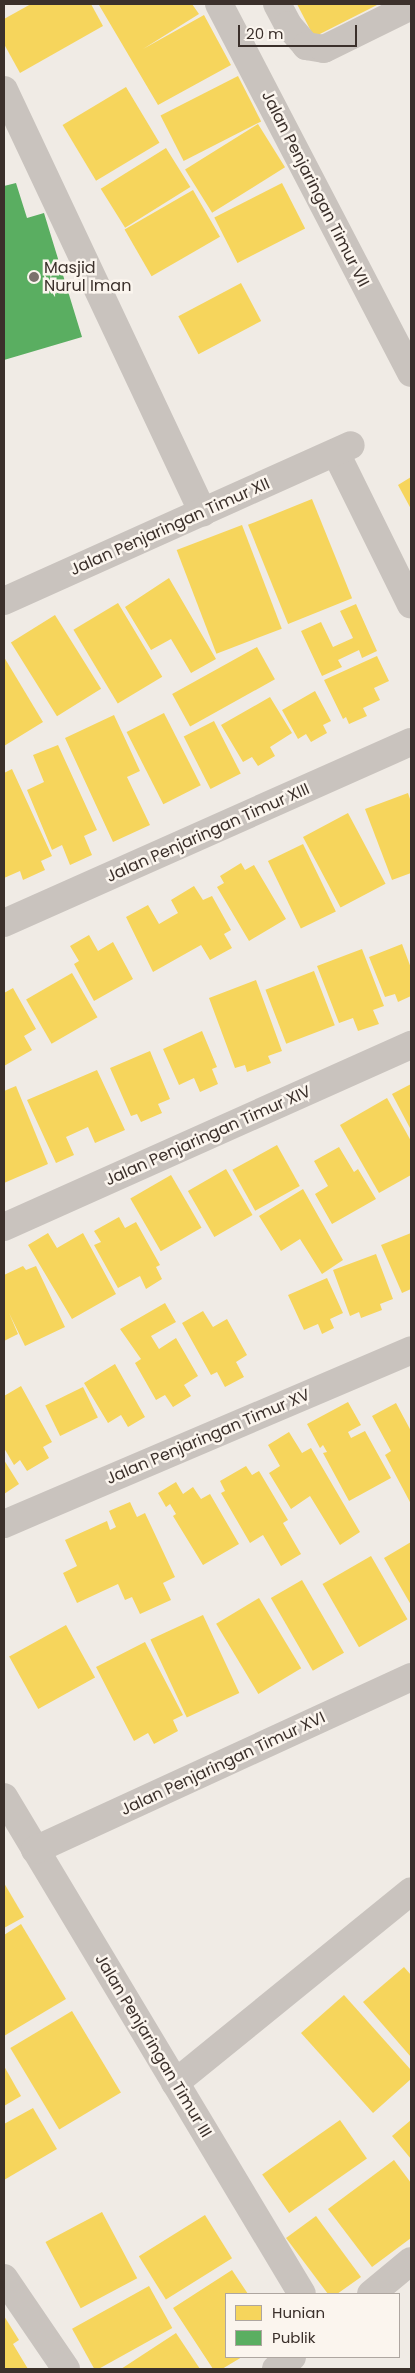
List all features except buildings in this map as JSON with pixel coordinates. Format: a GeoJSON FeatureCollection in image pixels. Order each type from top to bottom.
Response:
{"type":"FeatureCollection","features":[{"type":"Feature","properties":{"kind":"street","name":"Jalan Penjaringan Timur VII"},"geometry":{"type":"LineString","coordinates":[[219,4],[402,336],[411,373]]}},
{"type":"Feature","properties":{"kind":"street"},"geometry":{"type":"LineString","coordinates":[[277,4],[288,25],[306,46],[324,49],[411,6]]}},
{"type":"Feature","properties":{"kind":"street"},"geometry":{"type":"LineString","coordinates":[[4,90],[203,512]]}},
{"type":"Feature","properties":{"kind":"street","name":"Jalan Penjaringan Timur XII"},"geometry":{"type":"LineString","coordinates":[[4,600],[343,449],[411,605]]}},
{"type":"Feature","properties":{"kind":"street","name":"Jalan Penjaringan Timur XIII"},"geometry":{"type":"LineString","coordinates":[[4,923],[411,742]]}},
{"type":"Feature","properties":{"kind":"street","name":"Jalan Penjaringan Timur XIV"},"geometry":{"type":"LineString","coordinates":[[4,1228],[411,1045]]}},
{"type":"Feature","properties":{"kind":"street","name":"Jalan Penjaringan Timur XV"},"geometry":{"type":"LineString","coordinates":[[4,1524],[411,1350]]}},
{"type":"Feature","properties":{"kind":"street","name":"Jalan Penjaringan Timur XVI"},"geometry":{"type":"LineString","coordinates":[[36,1850],[411,1677]]}},
{"type":"Feature","properties":{"kind":"street","name":"Jalan Penjaringan Timur III"},"geometry":{"type":"LineString","coordinates":[[4,1797],[301,2293]]}},
{"type":"Feature","properties":{"kind":"street"},"geometry":{"type":"LineString","coordinates":[[175,2083],[411,1891]]}},
{"type":"Feature","properties":{"kind":"street"},"geometry":{"type":"LineString","coordinates":[[372,2293],[411,2261]]}},
{"type":"Feature","properties":{"kind":"street"},"geometry":{"type":"LineString","coordinates":[[4,2278],[66,2369]]}},
{"type":"Feature","properties":{"kind":"street"},"geometry":{"type":"LineString","coordinates":[[276,2369],[291,2358]]}},
{"type":"Feature","properties":{"kind":"place","name":"Masjid Nurul Iman"},"geometry":{"type":"Point","coordinates":[34,277]}}]}
